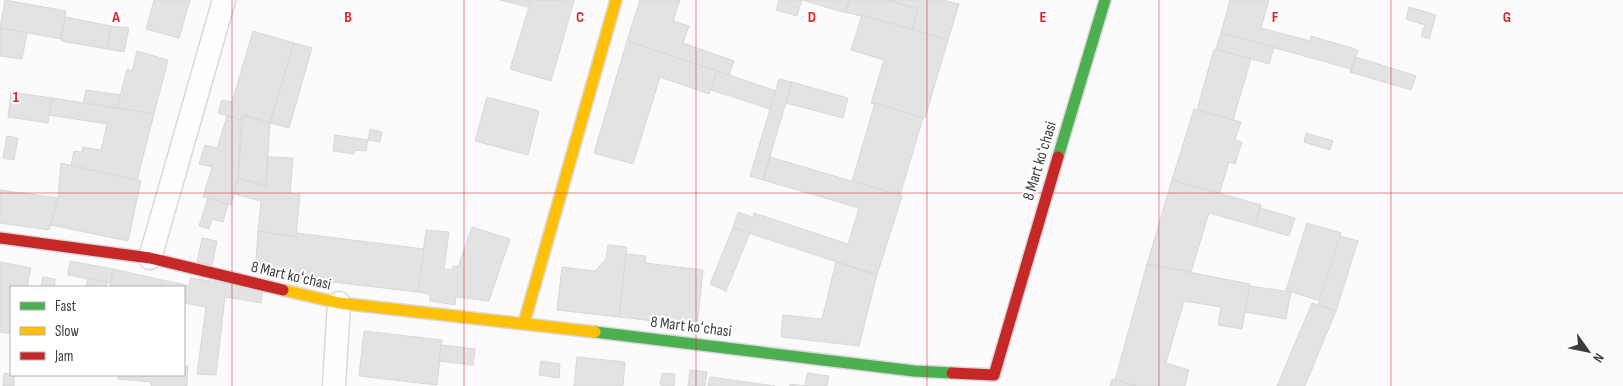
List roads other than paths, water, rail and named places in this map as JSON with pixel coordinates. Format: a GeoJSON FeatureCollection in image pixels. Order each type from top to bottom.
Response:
{"type":"FeatureCollection","features":[{"type":"Feature","properties":{"kind":"street"},"geometry":{"type":"LineString","coordinates":[[150,258],[224,0]]}},
{"type":"Feature","properties":{"kind":"street"},"geometry":{"type":"LineString","coordinates":[[524,323],[616,0]]}},
{"type":"Feature","properties":{"kind":"street","name":"8 Mart koʻchasi"},"geometry":{"type":"LineString","coordinates":[[0,238],[150,258],[339,303],[524,323],[999,381],[1105,0]]}},
{"type":"Feature","properties":{"kind":"street"},"geometry":{"type":"LineString","coordinates":[[334,386],[339,303]]}}]}
